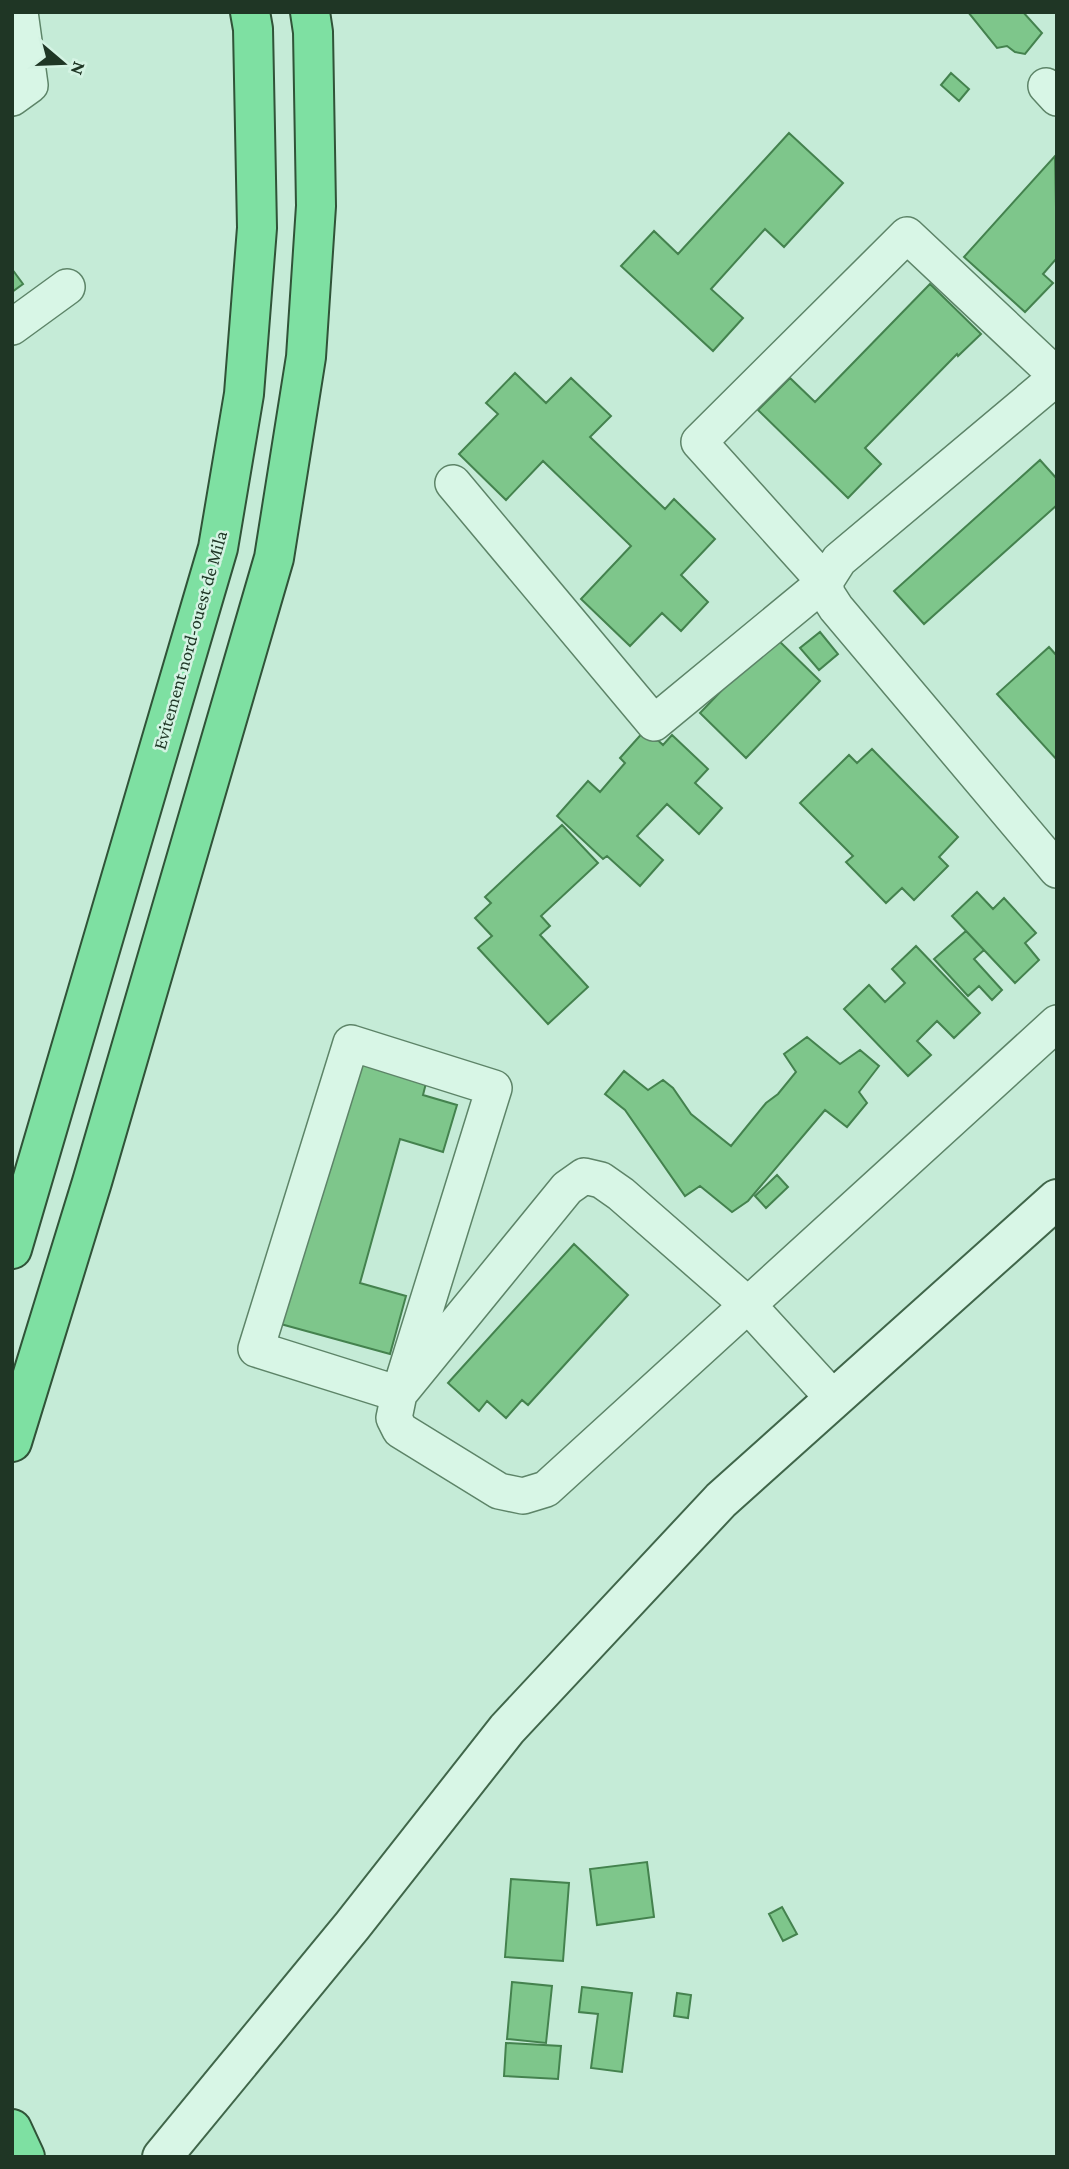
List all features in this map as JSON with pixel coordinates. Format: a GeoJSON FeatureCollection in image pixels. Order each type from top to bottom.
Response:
{"type":"FeatureCollection","features":[{"type":"Feature","properties":{"kind":"highway","name":"Evitement nord-ouest de Mila"},"geometry":{"type":"LineString","coordinates":[[12,1250],[218,548],[244,394],[257,228],[250,12]]}},
{"type":"Feature","properties":{"kind":"highway"},"geometry":{"type":"LineString","coordinates":[[12,1442],[93,1182],[274,558],[306,356],[310,302],[316,206],[313,32],[310,12]]}},
{"type":"Feature","properties":{"kind":"highway"},"geometry":{"type":"LineString","coordinates":[[12,2129],[25,2157]]}},
{"type":"Feature","properties":{"kind":"main road"},"geometry":{"type":"LineString","coordinates":[[165,2155],[207,2099],[352,1926],[507,1729],[721,1500],[1057,1199]]}},
{"type":"Feature","properties":{"kind":"street"},"geometry":{"type":"LineString","coordinates":[[12,98],[30,85],[20,12]]}},
{"type":"Feature","properties":{"kind":"street"},"geometry":{"type":"LineString","coordinates":[[453,483],[654,723],[825,582],[839,560],[1057,377],[907,235],[699,442],[825,582],[827,594],[836,608],[1057,870]]}},
{"type":"Feature","properties":{"kind":"street"},"geometry":{"type":"LineString","coordinates":[[12,327],[67,287]]}},
{"type":"Feature","properties":{"kind":"street"},"geometry":{"type":"LineString","coordinates":[[400,1394],[256,1349],[351,1043],[494,1088],[394,1418],[400,1430],[499,1491],[523,1496],[545,1489],[1057,1023]]}},
{"type":"Feature","properties":{"kind":"street"},"geometry":{"type":"LineString","coordinates":[[400,1394],[567,1188],[584,1176],[601,1180],[621,1194],[748,1305],[834,1399]]}},
{"type":"Feature","properties":{"kind":"building"},"geometry":{"type":"Polygon","coordinates":[[[968,12],[1023,12],[1042,33],[1025,54],[1015,52],[1007,46],[997,48],[968,12]]]}},
{"type":"Feature","properties":{"kind":"building"},"geometry":{"type":"Polygon","coordinates":[[[951,73],[969,89],[959,101],[941,85],[951,73]]]}},
{"type":"Feature","properties":{"kind":"building"},"geometry":{"type":"Polygon","coordinates":[[[789,133],[843,183],[784,247],[765,229],[711,289],[743,318],[713,351],[621,266],[654,231],[678,254],[789,133]]]}},
{"type":"Feature","properties":{"kind":"building"},"geometry":{"type":"Polygon","coordinates":[[[1055,156],[1057,258],[1043,274],[1053,283],[1025,312],[964,257],[1055,156]]]}},
{"type":"Feature","properties":{"kind":"building"},"geometry":{"type":"Polygon","coordinates":[[[12,269],[23,284],[12,292],[12,269]]]}},
{"type":"Feature","properties":{"kind":"building"},"geometry":{"type":"Polygon","coordinates":[[[930,284],[981,334],[958,356],[957,354],[865,448],[881,464],[848,498],[758,410],[790,378],[815,402],[930,284]]]}},
{"type":"Feature","properties":{"kind":"building"},"geometry":{"type":"Polygon","coordinates":[[[515,373],[546,403],[571,378],[611,416],[590,437],[665,509],[674,499],[715,539],[681,575],[708,602],[681,631],[662,613],[630,646],[581,599],[631,546],[543,461],[506,500],[459,454],[498,414],[486,403],[515,373]]]}},
{"type":"Feature","properties":{"kind":"building"},"geometry":{"type":"Polygon","coordinates":[[[1040,460],[1057,479],[1057,505],[924,624],[894,591],[1040,460]]]}},
{"type":"Feature","properties":{"kind":"building"},"geometry":{"type":"Polygon","coordinates":[[[820,632],[838,654],[819,670],[800,648],[820,632]]]}},
{"type":"Feature","properties":{"kind":"building"},"geometry":{"type":"Polygon","coordinates":[[[774,636],[820,681],[746,758],[700,713],[774,636]]]}},
{"type":"Feature","properties":{"kind":"building"},"geometry":{"type":"Polygon","coordinates":[[[1049,647],[1057,656],[1057,760],[997,694],[1049,647]]]}},
{"type":"Feature","properties":{"kind":"building"},"geometry":{"type":"Polygon","coordinates":[[[646,729],[663,745],[672,735],[708,769],[695,783],[722,808],[699,834],[667,804],[637,836],[663,860],[640,886],[607,856],[603,859],[557,816],[588,781],[600,792],[625,763],[620,758],[646,729]]]}},
{"type":"Feature","properties":{"kind":"building"},"geometry":{"type":"Polygon","coordinates":[[[872,749],[958,837],[939,857],[948,866],[914,900],[902,888],[886,903],[846,862],[853,856],[800,803],[849,755],[857,763],[872,749]]]}},
{"type":"Feature","properties":{"kind":"building"},"geometry":{"type":"Polygon","coordinates":[[[562,825],[598,863],[541,916],[550,926],[540,935],[588,987],[548,1024],[478,948],[492,936],[475,918],[491,903],[485,897],[562,825]]]}},
{"type":"Feature","properties":{"kind":"building"},"geometry":{"type":"Polygon","coordinates":[[[977,892],[993,909],[1004,898],[1036,933],[1025,943],[1039,960],[1015,983],[952,916],[977,892]]]}},
{"type":"Feature","properties":{"kind":"building"},"geometry":{"type":"Polygon","coordinates":[[[966,931],[984,950],[974,959],[1002,990],[992,1000],[979,986],[968,996],[934,959],[966,931]]]}},
{"type":"Feature","properties":{"kind":"building"},"geometry":{"type":"Polygon","coordinates":[[[916,946],[980,1013],[954,1038],[937,1021],[917,1041],[931,1055],[908,1076],[844,1009],[869,985],[885,1002],[905,983],[892,969],[916,946]]]}},
{"type":"Feature","properties":{"kind":"building"},"geometry":{"type":"Polygon","coordinates":[[[807,1037],[840,1064],[860,1050],[879,1066],[859,1092],[867,1103],[847,1127],[825,1110],[748,1201],[732,1212],[700,1186],[685,1196],[625,1110],[605,1094],[624,1071],[648,1090],[663,1080],[673,1088],[691,1114],[731,1146],[796,1072],[784,1054],[807,1037]]]}},
{"type":"Feature","properties":{"kind":"building"},"geometry":{"type":"Polygon","coordinates":[[[352,1058],[427,1079],[423,1095],[457,1105],[443,1152],[400,1139],[360,1283],[406,1296],[390,1354],[277,1323],[352,1058]]]}},
{"type":"Feature","properties":{"kind":"building"},"geometry":{"type":"Polygon","coordinates":[[[777,1175],[788,1187],[766,1208],[755,1196],[777,1175]]]}},
{"type":"Feature","properties":{"kind":"building"},"geometry":{"type":"Polygon","coordinates":[[[574,1244],[628,1295],[528,1405],[522,1400],[506,1418],[487,1401],[479,1411],[448,1383],[574,1244]]]}},
{"type":"Feature","properties":{"kind":"building"},"geometry":{"type":"Polygon","coordinates":[[[647,1862],[654,1917],[597,1925],[590,1869],[647,1862]]]}},
{"type":"Feature","properties":{"kind":"building"},"geometry":{"type":"Polygon","coordinates":[[[511,1879],[569,1883],[563,1961],[505,1957],[511,1879]]]}},
{"type":"Feature","properties":{"kind":"building"},"geometry":{"type":"Polygon","coordinates":[[[782,1907],[797,1934],[783,1941],[769,1914],[782,1907]]]}},
{"type":"Feature","properties":{"kind":"building"},"geometry":{"type":"Polygon","coordinates":[[[512,1982],[552,1986],[546,2043],[507,2039],[512,1982]]]}},
{"type":"Feature","properties":{"kind":"building"},"geometry":{"type":"Polygon","coordinates":[[[582,1987],[632,1993],[622,2072],[591,2068],[598,2014],[579,2012],[582,1987]]]}},
{"type":"Feature","properties":{"kind":"building"},"geometry":{"type":"Polygon","coordinates":[[[677,1993],[691,1995],[688,2018],[674,2016],[677,1993]]]}},
{"type":"Feature","properties":{"kind":"building"},"geometry":{"type":"Polygon","coordinates":[[[506,2043],[561,2046],[558,2079],[504,2076],[506,2043]]]}}]}
